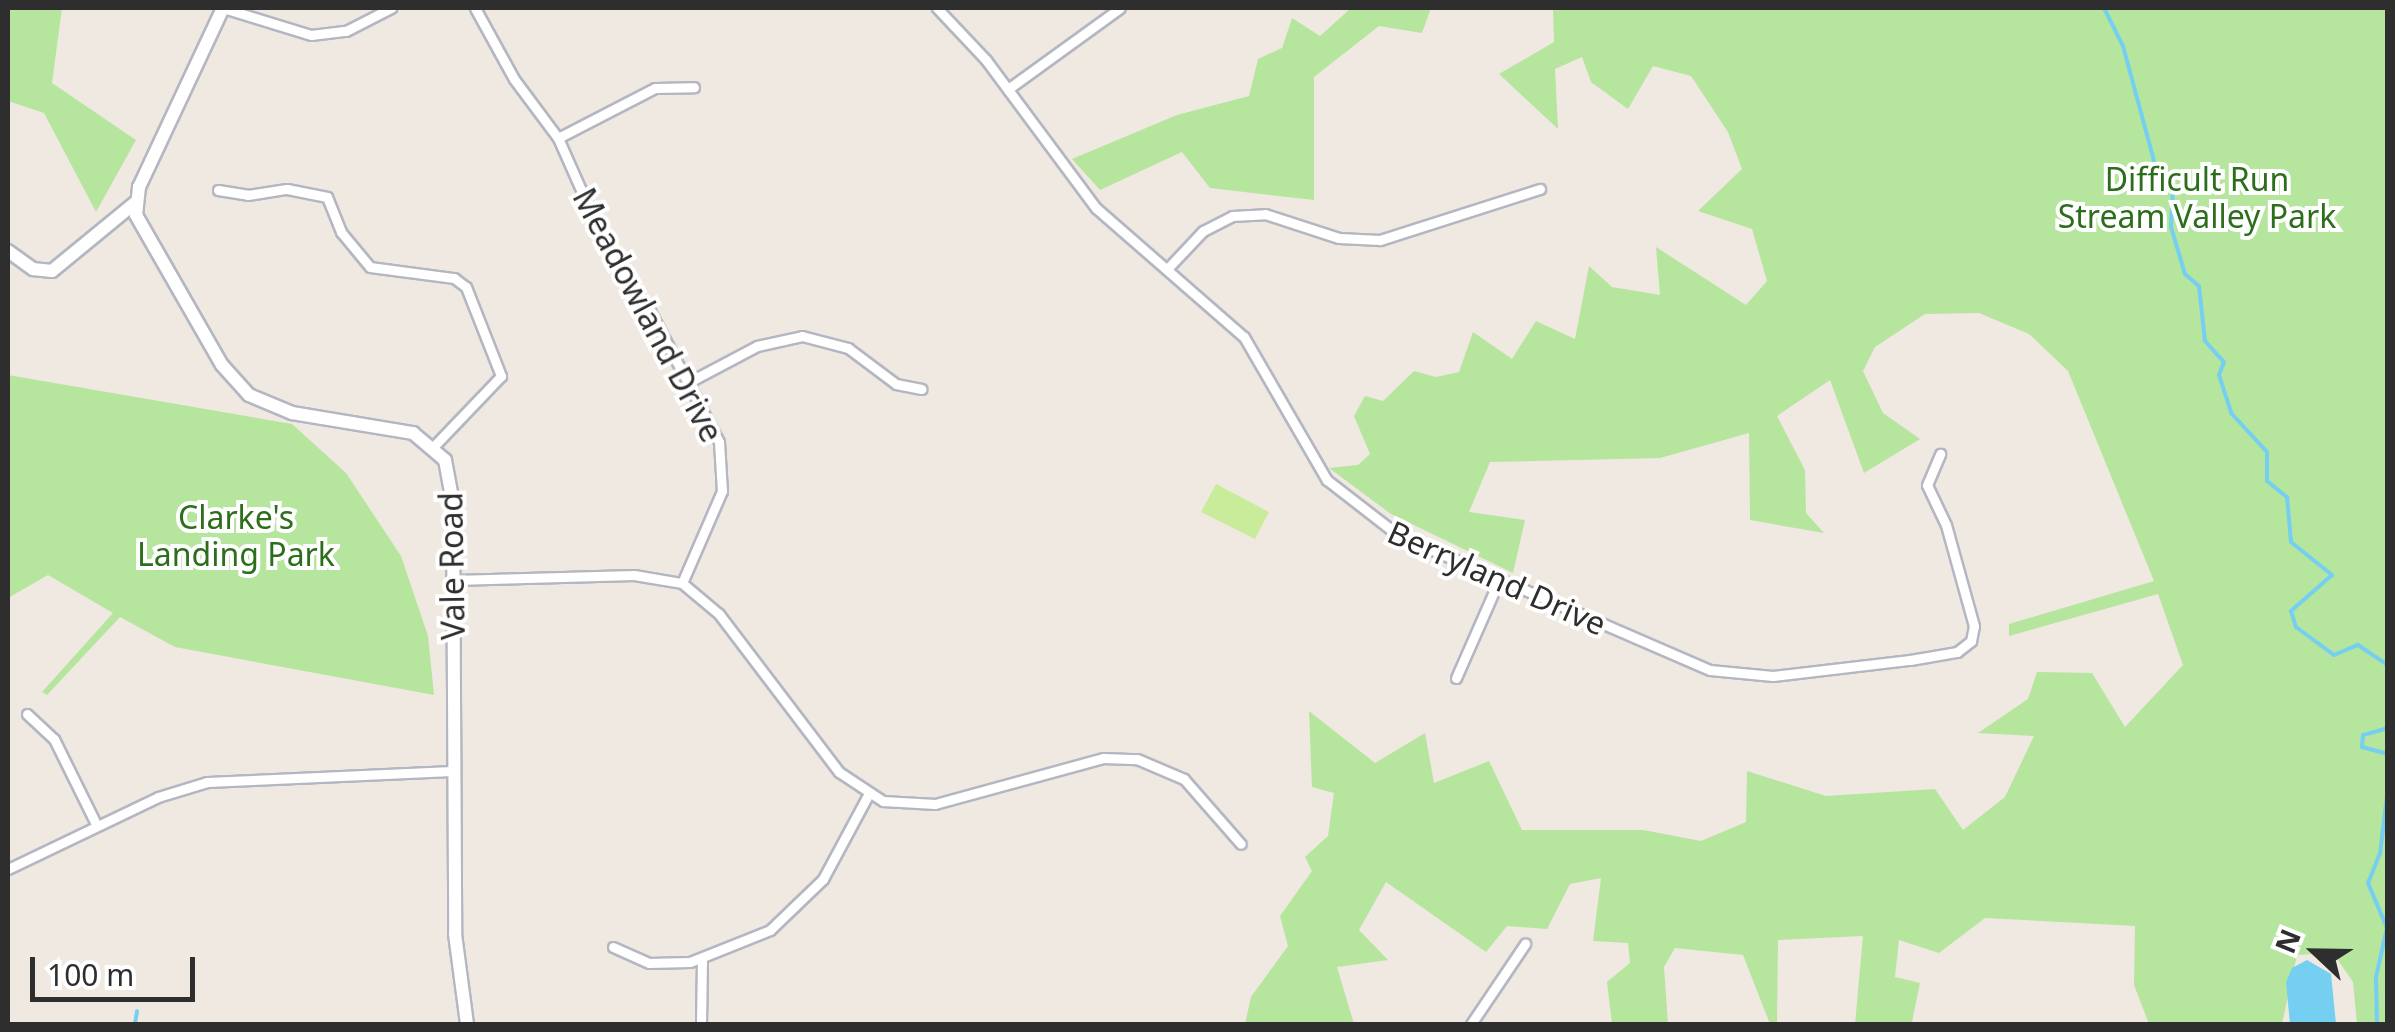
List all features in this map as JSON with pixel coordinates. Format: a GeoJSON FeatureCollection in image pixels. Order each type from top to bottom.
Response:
{"type":"FeatureCollection","features":[{"type":"Feature","properties":{"kind":"main road"},"geometry":{"type":"LineString","coordinates":[[8,251],[34,269],[52,270],[136,202],[223,8]]}},
{"type":"Feature","properties":{"kind":"main road","name":"Vale Road"},"geometry":{"type":"LineString","coordinates":[[136,202],[154,250],[222,366],[249,395],[292,413],[400,429],[434,446],[452,484],[454,934],[467,1024]]}},
{"type":"Feature","properties":{"kind":"street"},"geometry":{"type":"LineString","coordinates":[[223,8],[311,36],[346,30],[391,8]]}},
{"type":"Feature","properties":{"kind":"street","name":"Meadowland Drive"},"geometry":{"type":"LineString","coordinates":[[475,8],[514,79],[558,138],[597,230],[689,382],[719,442],[723,475],[718,507],[682,582]]}},
{"type":"Feature","properties":{"kind":"street","name":"Berryland Drive"},"geometry":{"type":"LineString","coordinates":[[937,8],[1008,90],[1096,208],[1244,337],[1308,455],[1342,496],[1398,535],[1499,580],[1680,660],[1724,673],[1810,673],[1957,652],[1972,641],[1974,626],[1946,524],[1928,485],[1940,454]]}},
{"type":"Feature","properties":{"kind":"street"},"geometry":{"type":"LineString","coordinates":[[1008,90],[1118,8]]}},
{"type":"Feature","properties":{"kind":"street"},"geometry":{"type":"LineString","coordinates":[[558,138],[655,88],[694,87]]}},
{"type":"Feature","properties":{"kind":"street"},"geometry":{"type":"LineString","coordinates":[[218,190],[248,195],[288,189],[326,197],[341,232],[370,268],[454,278],[466,287],[501,376],[434,446]]}},
{"type":"Feature","properties":{"kind":"street"},"geometry":{"type":"LineString","coordinates":[[1168,268],[1204,231],[1232,216],[1264,214],[1339,238],[1380,240],[1540,190]]}},
{"type":"Feature","properties":{"kind":"street"},"geometry":{"type":"LineString","coordinates":[[689,382],[757,346],[802,336],[848,348],[896,384],[922,389]]}},
{"type":"Feature","properties":{"kind":"street"},"geometry":{"type":"LineString","coordinates":[[454,580],[634,574],[682,582],[719,614],[826,757],[868,795],[904,805],[935,804],[1103,758],[1137,759],[1184,780],[1240,844]]}},
{"type":"Feature","properties":{"kind":"street"},"geometry":{"type":"LineString","coordinates":[[1456,678],[1499,580]]}},
{"type":"Feature","properties":{"kind":"street"},"geometry":{"type":"LineString","coordinates":[[27,714],[54,739],[97,826]]}},
{"type":"Feature","properties":{"kind":"street"},"geometry":{"type":"LineString","coordinates":[[8,869],[158,797],[233,777],[453,771]]}},
{"type":"Feature","properties":{"kind":"street"},"geometry":{"type":"LineString","coordinates":[[613,947],[649,963],[702,960],[770,930],[812,894],[868,795]]}},
{"type":"Feature","properties":{"kind":"street"},"geometry":{"type":"LineString","coordinates":[[1472,1024],[1525,944]]}},
{"type":"Feature","properties":{"kind":"street"},"geometry":{"type":"LineString","coordinates":[[701,1024],[702,960]]}},
{"type":"Feature","properties":{"kind":"green space"},"geometry":{"type":"Polygon","coordinates":[[[8,8],[62,8],[52,83],[136,140],[96,212],[44,113],[8,101],[8,8]]]}},
{"type":"Feature","properties":{"kind":"green space"},"geometry":{"type":"Polygon","coordinates":[[[1351,8],[1431,8],[1422,33],[1379,26],[1314,77],[1314,200],[1210,188],[1182,152],[1100,190],[1072,159],[1177,115],[1249,96],[1258,59],[1282,48],[1292,18],[1320,36],[1351,8]]]}},
{"type":"Feature","properties":{"kind":"green space","name":"Difficult Run Stream Valley Park"},"geometry":{"type":"Polygon","coordinates":[[[1553,8],[2387,8],[2387,1024],[2357,1024],[2353,982],[2333,953],[2297,955],[2282,1024],[2149,1024],[2134,985],[2135,926],[1985,918],[1939,953],[1899,940],[1895,977],[1920,983],[1912,1022],[1855,1024],[1863,936],[1778,940],[1777,1024],[1770,1024],[1743,955],[1675,948],[1664,967],[1668,1024],[1612,1024],[1607,982],[1630,963],[1628,943],[1593,941],[1601,878],[1570,884],[1547,929],[1507,926],[1486,952],[1386,882],[1359,930],[1388,960],[1337,967],[1354,1024],[1245,1024],[1251,997],[1288,946],[1280,916],[1312,871],[1305,857],[1328,836],[1334,793],[1312,787],[1309,711],[1375,763],[1425,733],[1434,783],[1489,761],[1522,830],[1643,830],[1701,841],[1746,822],[1747,771],[1826,796],[1935,789],[1963,830],[2005,797],[2034,736],[1978,733],[2028,699],[2037,672],[2092,673],[2125,727],[2183,665],[2158,594],[2009,636],[2009,624],[2154,581],[2068,371],[2029,334],[1979,313],[1925,314],[1875,347],[1863,371],[1883,413],[1920,439],[1864,473],[1830,380],[1777,416],[1805,470],[1806,513],[1824,533],[1750,520],[1749,433],[1660,458],[1490,462],[1469,512],[1525,520],[1513,573],[1391,514],[1329,468],[1358,465],[1370,454],[1354,416],[1365,396],[1383,401],[1414,371],[1436,377],[1459,372],[1473,332],[1512,359],[1536,321],[1575,339],[1589,266],[1612,287],[1660,295],[1656,247],[1746,305],[1767,281],[1752,229],[1698,211],[1742,169],[1728,132],[1691,76],[1653,66],[1628,109],[1591,82],[1582,57],[1555,69],[1558,129],[1499,74],[1554,42],[1553,8]]]}},
{"type":"Feature","properties":{"kind":"green space","name":"Clarke's Landing Park"},"geometry":{"type":"Polygon","coordinates":[[[8,375],[292,424],[346,473],[401,556],[428,636],[434,695],[175,647],[120,617],[47,695],[42,692],[113,613],[48,575],[8,598],[8,375]]]}},
{"type":"Feature","properties":{"kind":"green space"},"geometry":{"type":"Polygon","coordinates":[[[1216,484],[1269,512],[1255,539],[1201,512],[1216,484]]]}},
{"type":"Feature","properties":{"kind":"water"},"geometry":{"type":"Polygon","coordinates":[[[2307,960],[2331,974],[2336,1024],[2290,1024],[2286,982],[2292,968],[2307,960]]]}},
{"type":"Feature","properties":{"kind":"waterway"},"geometry":{"type":"LineString","coordinates":[[2104,8],[2123,46],[2155,165],[2173,188],[2171,227],[2185,274],[2199,286],[2205,341],[2224,362],[2219,375],[2231,413],[2267,452],[2267,481],[2287,497],[2291,542],[2332,575],[2291,611],[2296,627],[2334,655],[2358,645],[2388,665]]}},
{"type":"Feature","properties":{"kind":"waterway"},"geometry":{"type":"LineString","coordinates":[[2388,728],[2363,735],[2362,747],[2388,754]]}},
{"type":"Feature","properties":{"kind":"waterway"},"geometry":{"type":"LineString","coordinates":[[2377,1024],[2376,977],[2387,928],[2368,883],[2380,854],[2388,788]]}},
{"type":"Feature","properties":{"kind":"waterway"},"geometry":{"type":"LineString","coordinates":[[135,1024],[137,1011]]}}]}
